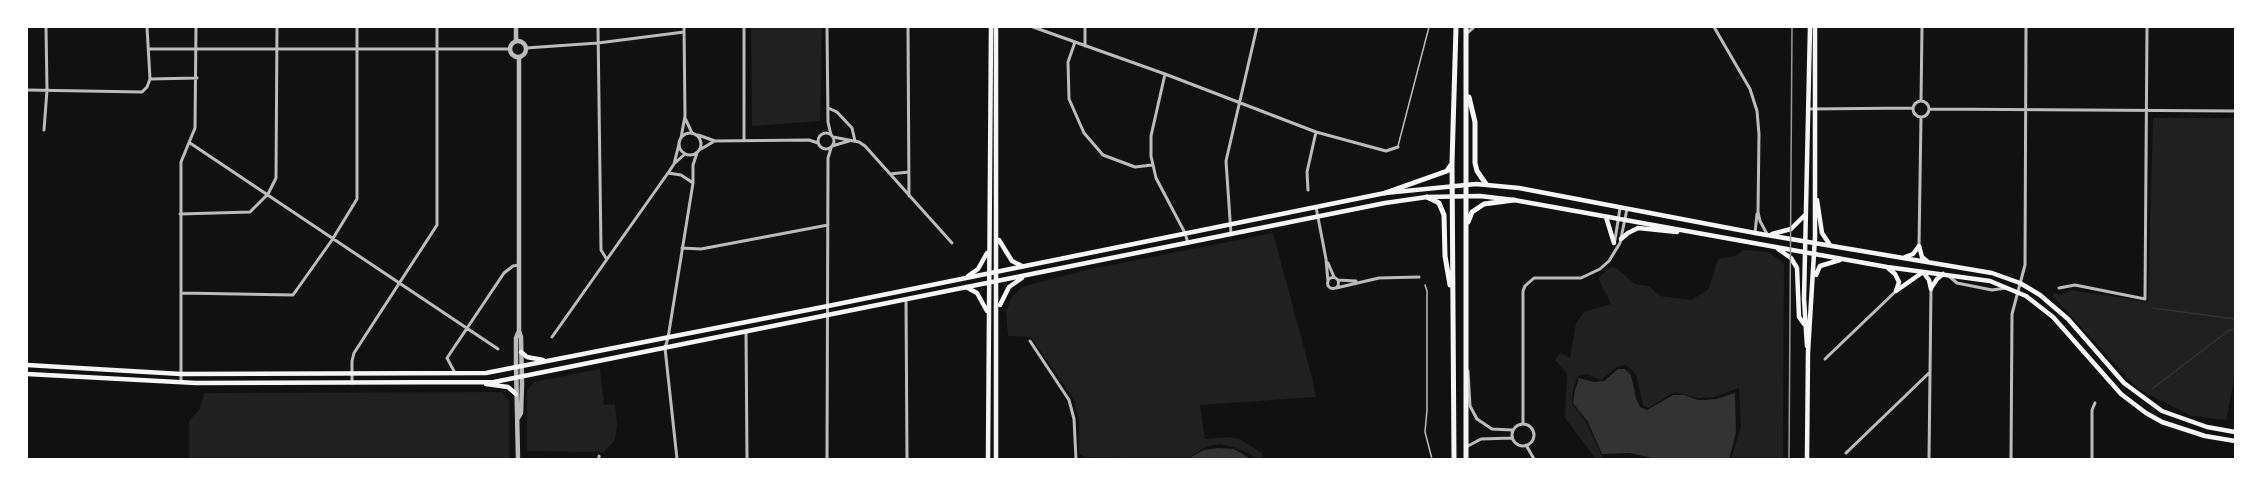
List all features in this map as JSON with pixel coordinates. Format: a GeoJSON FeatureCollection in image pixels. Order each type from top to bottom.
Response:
{"type":"FeatureCollection","features":[{"type":"Feature","properties":{"kind":"main road"},"geometry":{"type":"LineString","coordinates":[[988,459],[991,27]]}},
{"type":"Feature","properties":{"kind":"main road"},"geometry":{"type":"LineString","coordinates":[[996,27],[998,280],[996,459]]}},
{"type":"Feature","properties":{"kind":"main road"},"geometry":{"type":"LineString","coordinates":[[1454,459],[1452,163],[1456,27]]}},
{"type":"Feature","properties":{"kind":"main road"},"geometry":{"type":"LineString","coordinates":[[1466,27],[1466,459]]}},
{"type":"Feature","properties":{"kind":"main road"},"geometry":{"type":"LineString","coordinates":[[1807,459],[1808,352],[1813,283],[1815,194],[1810,27]]}},
{"type":"Feature","properties":{"kind":"main road"},"geometry":{"type":"LineString","coordinates":[[1808,352],[1805,327],[1805,214],[1815,27]]}},
{"type":"Feature","properties":{"kind":"main road"},"geometry":{"type":"LineString","coordinates":[[1467,86],[1475,122],[1475,163],[1486,184]]}},
{"type":"Feature","properties":{"kind":"main road"},"geometry":{"type":"LineString","coordinates":[[1385,193],[1447,171],[1452,163]]}},
{"type":"Feature","properties":{"kind":"main road"},"geometry":{"type":"LineString","coordinates":[[27,365],[181,374],[486,373],[1385,193],[1452,185],[1486,184],[1992,273],[2020,283],[2040,295],[2068,319],[2124,383],[2140,397],[2162,411],[2207,427],[2235,432]]}},
{"type":"Feature","properties":{"kind":"main road"},"geometry":{"type":"LineString","coordinates":[[1815,194],[1822,233],[1830,245]]}},
{"type":"Feature","properties":{"kind":"main road"},"geometry":{"type":"LineString","coordinates":[[27,374],[181,383],[484,383],[1396,201],[1427,197],[1467,196],[1514,200],[1887,267],[1974,278],[2008,287],[2018,291],[2053,316],[2121,394],[2146,413],[2162,422],[2205,436],[2235,441]]}},
{"type":"Feature","properties":{"kind":"main road"},"geometry":{"type":"LineString","coordinates":[[1427,197],[1439,203],[1444,215],[1445,256],[1453,301]]}},
{"type":"Feature","properties":{"kind":"main road"},"geometry":{"type":"LineString","coordinates":[[1467,225],[1472,212],[1477,207],[1514,200]]}},
{"type":"Feature","properties":{"kind":"main road"},"geometry":{"type":"LineString","coordinates":[[1769,235],[1791,229],[1805,214]]}},
{"type":"Feature","properties":{"kind":"main road"},"geometry":{"type":"LineString","coordinates":[[1606,217],[1614,243]]}},
{"type":"Feature","properties":{"kind":"main road"},"geometry":{"type":"LineString","coordinates":[[1621,239],[1638,228],[1668,233],[1683,231]]}},
{"type":"Feature","properties":{"kind":"main road"},"geometry":{"type":"LineString","coordinates":[[1755,232],[1757,244]]}},
{"type":"Feature","properties":{"kind":"main road"},"geometry":{"type":"LineString","coordinates":[[997,238],[1009,258],[1014,263],[1024,266]]}},
{"type":"Feature","properties":{"kind":"main road"},"geometry":{"type":"LineString","coordinates":[[1919,246],[1922,257],[1929,263]]}},
{"type":"Feature","properties":{"kind":"main road"},"geometry":{"type":"LineString","coordinates":[[1902,258],[1913,254],[1919,246]]}},
{"type":"Feature","properties":{"kind":"main road"},"geometry":{"type":"LineString","coordinates":[[1777,248],[1791,258],[1797,268],[1799,317],[1805,327]]}},
{"type":"Feature","properties":{"kind":"main road"},"geometry":{"type":"LineString","coordinates":[[966,278],[981,265],[988,249]]}},
{"type":"Feature","properties":{"kind":"main road"},"geometry":{"type":"LineString","coordinates":[[1813,283],[1820,266],[1845,259]]}},
{"type":"Feature","properties":{"kind":"main road"},"geometry":{"type":"LineString","coordinates":[[1887,267],[1895,274],[1899,282],[1896,291]]}},
{"type":"Feature","properties":{"kind":"main road"},"geometry":{"type":"LineString","coordinates":[[1923,272],[1929,280],[1931,289]]}},
{"type":"Feature","properties":{"kind":"main road"},"geometry":{"type":"LineString","coordinates":[[1896,291],[1923,272]]}},
{"type":"Feature","properties":{"kind":"main road"},"geometry":{"type":"LineString","coordinates":[[997,315],[1005,291],[1027,275]]}},
{"type":"Feature","properties":{"kind":"main road"},"geometry":{"type":"LineString","coordinates":[[1931,289],[1937,279],[1946,275]]}},
{"type":"Feature","properties":{"kind":"main road"},"geometry":{"type":"LineString","coordinates":[[965,287],[978,294],[989,313]]}},
{"type":"Feature","properties":{"kind":"main road"},"geometry":{"type":"LineString","coordinates":[[522,352],[527,357],[549,361]]}},
{"type":"Feature","properties":{"kind":"main road"},"geometry":{"type":"LineString","coordinates":[[484,383],[508,387],[516,394]]}},
{"type":"Feature","properties":{"kind":"street"},"geometry":{"type":"LineString","coordinates":[[44,130],[47,90],[45,27]]}},
{"type":"Feature","properties":{"kind":"street"},"geometry":{"type":"LineString","coordinates":[[27,90],[142,92],[150,79],[147,27]]}},
{"type":"Feature","properties":{"kind":"street"},"geometry":{"type":"LineString","coordinates":[[181,383],[181,162],[195,128],[196,27]]}},
{"type":"Feature","properties":{"kind":"street"},"geometry":{"type":"LineString","coordinates":[[180,214],[250,212],[268,194],[276,178],[277,27]]}},
{"type":"Feature","properties":{"kind":"street"},"geometry":{"type":"LineString","coordinates":[[181,293],[293,295],[332,240],[357,199],[357,27]]}},
{"type":"Feature","properties":{"kind":"street"},"geometry":{"type":"LineString","coordinates":[[352,383],[354,353],[437,225],[437,27]]}},
{"type":"Feature","properties":{"kind":"street"},"geometry":{"type":"LineString","coordinates":[[516,27],[516,41]]}},
{"type":"Feature","properties":{"kind":"street"},"geometry":{"type":"LineString","coordinates":[[598,27],[601,250],[606,258]]}},
{"type":"Feature","properties":{"kind":"street"},"geometry":{"type":"LineString","coordinates":[[674,164],[685,116],[684,27]]}},
{"type":"Feature","properties":{"kind":"street"},"geometry":{"type":"LineString","coordinates":[[744,27],[744,140]]}},
{"type":"Feature","properties":{"kind":"street"},"geometry":{"type":"LineString","coordinates":[[827,459],[828,158],[832,136],[828,122],[828,27]]}},
{"type":"Feature","properties":{"kind":"street"},"geometry":{"type":"LineString","coordinates":[[908,27],[909,196]]}},
{"type":"Feature","properties":{"kind":"street"},"geometry":{"type":"LineString","coordinates":[[1033,27],[1166,74],[1316,132],[1386,151],[1398,147]]}},
{"type":"Feature","properties":{"kind":"street"},"geometry":{"type":"LineString","coordinates":[[1085,27],[1085,45]]}},
{"type":"Feature","properties":{"kind":"street"},"geometry":{"type":"LineString","coordinates":[[1231,234],[1226,161],[1257,27]]}},
{"type":"Feature","properties":{"kind":"street"},"geometry":{"type":"LineString","coordinates":[[1466,34],[1473,27]]}},
{"type":"Feature","properties":{"kind":"street"},"geometry":{"type":"LineString","coordinates":[[1714,27],[1750,89],[1757,111],[1758,212],[1755,232]]}},
{"type":"Feature","properties":{"kind":"street"},"geometry":{"type":"LineString","coordinates":[[1921,101],[1922,27]]}},
{"type":"Feature","properties":{"kind":"street"},"geometry":{"type":"LineString","coordinates":[[2011,459],[2012,314],[2025,265],[2026,27]]}},
{"type":"Feature","properties":{"kind":"street"},"geometry":{"type":"LineString","coordinates":[[2059,288],[2075,285],[2145,299],[2147,27]]}},
{"type":"Feature","properties":{"kind":"street"},"geometry":{"type":"LineString","coordinates":[[526,48],[598,43],[684,32]]}},
{"type":"Feature","properties":{"kind":"street"},"geometry":{"type":"LineString","coordinates":[[516,41],[522,42],[526,48],[525,54],[519,57],[513,56],[510,50],[511,44],[516,41]]}},
{"type":"Feature","properties":{"kind":"street"},"geometry":{"type":"LineString","coordinates":[[1075,42],[1068,62],[1069,99],[1084,133],[1103,155],[1134,167],[1152,165]]}},
{"type":"Feature","properties":{"kind":"street"},"geometry":{"type":"LineString","coordinates":[[148,50],[510,50]]}},
{"type":"Feature","properties":{"kind":"street"},"geometry":{"type":"LineString","coordinates":[[519,57],[519,331],[522,352],[519,367]]}},
{"type":"Feature","properties":{"kind":"street"},"geometry":{"type":"LineString","coordinates":[[1166,74],[1151,136],[1152,165],[1156,178],[1188,243]]}},
{"type":"Feature","properties":{"kind":"street"},"geometry":{"type":"LineString","coordinates":[[150,79],[197,78]]}},
{"type":"Feature","properties":{"kind":"street"},"geometry":{"type":"LineString","coordinates":[[1913,108],[1921,101]]}},
{"type":"Feature","properties":{"kind":"street"},"geometry":{"type":"LineString","coordinates":[[1921,101],[1925,102],[1930,109]]}},
{"type":"Feature","properties":{"kind":"street"},"geometry":{"type":"LineString","coordinates":[[828,108],[837,112],[852,128],[853,141]]}},
{"type":"Feature","properties":{"kind":"street"},"geometry":{"type":"LineString","coordinates":[[1812,108],[1913,108]]}},
{"type":"Feature","properties":{"kind":"street"},"geometry":{"type":"LineString","coordinates":[[1913,108],[1917,116],[1921,117]]}},
{"type":"Feature","properties":{"kind":"street"},"geometry":{"type":"LineString","coordinates":[[1930,109],[2235,111]]}},
{"type":"Feature","properties":{"kind":"street"},"geometry":{"type":"LineString","coordinates":[[1921,117],[1928,114],[1930,109]]}},
{"type":"Feature","properties":{"kind":"street"},"geometry":{"type":"LineString","coordinates":[[685,116],[692,133]]}},
{"type":"Feature","properties":{"kind":"street"},"geometry":{"type":"LineString","coordinates":[[1919,246],[1921,117]]}},
{"type":"Feature","properties":{"kind":"street"},"geometry":{"type":"LineString","coordinates":[[818,144],[820,134],[828,122]]}},
{"type":"Feature","properties":{"kind":"street"},"geometry":{"type":"LineString","coordinates":[[809,140],[826,132],[865,146],[951,243]]}},
{"type":"Feature","properties":{"kind":"street"},"geometry":{"type":"LineString","coordinates":[[1308,190],[1307,172],[1316,132]]}},
{"type":"Feature","properties":{"kind":"street"},"geometry":{"type":"LineString","coordinates":[[681,138],[685,134],[692,133],[714,141],[809,140],[818,144],[828,158]]}},
{"type":"Feature","properties":{"kind":"street"},"geometry":{"type":"LineString","coordinates":[[698,135],[702,141],[701,149]]}},
{"type":"Feature","properties":{"kind":"street"},"geometry":{"type":"LineString","coordinates":[[677,459],[665,348],[693,183],[693,165],[697,153],[714,141]]}},
{"type":"Feature","properties":{"kind":"street"},"geometry":{"type":"LineString","coordinates":[[822,148],[853,141]]}},
{"type":"Feature","properties":{"kind":"street"},"geometry":{"type":"LineString","coordinates":[[190,143],[498,349]]}},
{"type":"Feature","properties":{"kind":"street"},"geometry":{"type":"LineString","coordinates":[[679,144],[693,165]]}},
{"type":"Feature","properties":{"kind":"street"},"geometry":{"type":"LineString","coordinates":[[552,337],[674,164],[687,154],[697,153]]}},
{"type":"Feature","properties":{"kind":"street"},"geometry":{"type":"LineString","coordinates":[[890,174],[909,172]]}},
{"type":"Feature","properties":{"kind":"street"},"geometry":{"type":"LineString","coordinates":[[668,173],[681,175],[693,183]]}},
{"type":"Feature","properties":{"kind":"street"},"geometry":{"type":"LineString","coordinates":[[1316,207],[1330,287],[1336,288],[1378,278],[1419,277]]}},
{"type":"Feature","properties":{"kind":"street"},"geometry":{"type":"LineString","coordinates":[[1614,251],[1620,208]]}},
{"type":"Feature","properties":{"kind":"street"},"geometry":{"type":"LineString","coordinates":[[1523,424],[1525,286],[1534,278],[1574,279],[1588,276],[1606,264],[1621,239],[1627,209]]}},
{"type":"Feature","properties":{"kind":"street"},"geometry":{"type":"LineString","coordinates":[[1758,212],[1760,222],[1769,235]]}},
{"type":"Feature","properties":{"kind":"street"},"geometry":{"type":"LineString","coordinates":[[682,248],[701,249],[828,225]]}},
{"type":"Feature","properties":{"kind":"street"},"geometry":{"type":"LineString","coordinates":[[1326,259],[1339,283],[1336,288]]}},
{"type":"Feature","properties":{"kind":"street"},"geometry":{"type":"LineString","coordinates":[[456,374],[447,358],[504,273],[513,266],[519,266]]}},
{"type":"Feature","properties":{"kind":"street"},"geometry":{"type":"LineString","coordinates":[[1946,275],[1957,283],[1992,290],[2008,287]]}},
{"type":"Feature","properties":{"kind":"street"},"geometry":{"type":"LineString","coordinates":[[1328,282],[1336,278],[1358,281]]}},
{"type":"Feature","properties":{"kind":"street"},"geometry":{"type":"LineString","coordinates":[[1929,459],[1931,289]]}},
{"type":"Feature","properties":{"kind":"street"},"geometry":{"type":"LineString","coordinates":[[1825,359],[1896,291]]}},
{"type":"Feature","properties":{"kind":"street"},"geometry":{"type":"LineString","coordinates":[[906,299],[907,459]]}},
{"type":"Feature","properties":{"kind":"street"},"geometry":{"type":"LineString","coordinates":[[518,459],[521,413],[516,338],[519,331]]}},
{"type":"Feature","properties":{"kind":"street"},"geometry":{"type":"LineString","coordinates":[[746,331],[747,459]]}},
{"type":"Feature","properties":{"kind":"street"},"geometry":{"type":"LineString","coordinates":[[1030,341],[1069,400],[1074,419],[1076,459]]}},
{"type":"Feature","properties":{"kind":"street"},"geometry":{"type":"LineString","coordinates":[[1466,354],[1470,380],[1470,406],[1477,419],[1492,429],[1512,430]]}},
{"type":"Feature","properties":{"kind":"street"},"geometry":{"type":"LineString","coordinates":[[1846,453],[1929,373]]}},
{"type":"Feature","properties":{"kind":"street"},"geometry":{"type":"LineString","coordinates":[[519,376],[516,394],[516,411],[519,418]]}},
{"type":"Feature","properties":{"kind":"street"},"geometry":{"type":"LineString","coordinates":[[2092,459],[2092,410],[2095,403]]}},
{"type":"Feature","properties":{"kind":"street"},"geometry":{"type":"LineString","coordinates":[[1517,425],[1530,426],[1534,433],[1532,441],[1526,446],[1518,445],[1512,438],[1512,430],[1517,425]]}},
{"type":"Feature","properties":{"kind":"street"},"geometry":{"type":"LineString","coordinates":[[1466,449],[1476,440],[1512,438]]}},
{"type":"Feature","properties":{"kind":"street"},"geometry":{"type":"LineString","coordinates":[[1526,446],[1534,459]]}},
{"type":"Feature","properties":{"kind":"lane"},"geometry":{"type":"LineString","coordinates":[[1398,147],[1429,27]]}},
{"type":"Feature","properties":{"kind":"lane"},"geometry":{"type":"LineString","coordinates":[[1425,285],[1427,291],[1425,432],[1432,459]]}},
{"type":"Feature","properties":{"kind":"shaded area"},"geometry":{"type":"Polygon","coordinates":[[[751,27],[822,27],[820,121],[752,126],[751,27]]]}},
{"type":"Feature","properties":{"kind":"shaded area"},"geometry":{"type":"Polygon","coordinates":[[[2153,118],[2235,118],[2235,376],[2226,420],[2192,416],[2138,389],[2053,296],[2053,293],[2061,295],[2070,290],[2148,302],[2153,118]]]}},
{"type":"Feature","properties":{"kind":"shaded area"},"geometry":{"type":"Polygon","coordinates":[[[1273,233],[1316,397],[1200,405],[1205,439],[1231,437],[1241,440],[1262,453],[1263,459],[1253,459],[1252,455],[1234,447],[1219,444],[1206,447],[1186,459],[1085,457],[1079,453],[1079,420],[1073,398],[1031,337],[1008,336],[1006,311],[1012,297],[1022,287],[1086,270],[1273,233]]]}},
{"type":"Feature","properties":{"kind":"shaded area"},"geometry":{"type":"Polygon","coordinates":[[[1744,250],[1768,252],[1784,263],[1783,459],[1731,459],[1741,427],[1739,388],[1714,397],[1698,398],[1675,392],[1648,408],[1643,405],[1636,374],[1626,365],[1617,367],[1601,380],[1586,374],[1578,376],[1573,390],[1572,403],[1586,422],[1603,458],[1596,459],[1565,418],[1567,374],[1555,360],[1560,353],[1570,358],[1576,323],[1584,312],[1611,304],[1598,278],[1611,267],[1616,268],[1635,284],[1649,286],[1660,296],[1691,300],[1708,290],[1718,259],[1735,256],[1744,250]]]}},
{"type":"Feature","properties":{"kind":"shaded area"},"geometry":{"type":"Polygon","coordinates":[[[600,369],[604,405],[615,404],[617,424],[615,440],[604,452],[527,451],[527,391],[534,382],[600,369]]]}},
{"type":"Feature","properties":{"kind":"shaded area"},"geometry":{"type":"Polygon","coordinates":[[[1618,369],[1625,369],[1631,375],[1640,407],[1647,410],[1673,395],[1705,400],[1735,393],[1736,433],[1729,459],[1657,459],[1630,453],[1602,454],[1588,422],[1573,403],[1575,390],[1579,378],[1594,382],[1604,381],[1618,369]]]}},
{"type":"Feature","properties":{"kind":"shaded area"},"geometry":{"type":"Polygon","coordinates":[[[502,392],[509,401],[509,459],[189,459],[189,421],[199,410],[205,393],[502,392]]]}},
{"type":"Feature","properties":{"kind":"shaded area"},"geometry":{"type":"Polygon","coordinates":[[[1234,449],[1251,459],[1187,459],[1204,450],[1234,449]]]}},
{"type":"Feature","properties":{"kind":"waterway"},"geometry":{"type":"LineString","coordinates":[[2153,308],[2235,319]]}},
{"type":"Feature","properties":{"kind":"waterway"},"geometry":{"type":"LineString","coordinates":[[2153,388],[2228,331],[2235,329]]}},
{"type":"Feature","properties":{"kind":"railway"},"geometry":{"type":"LineString","coordinates":[[1789,459],[1792,27]]}}]}
